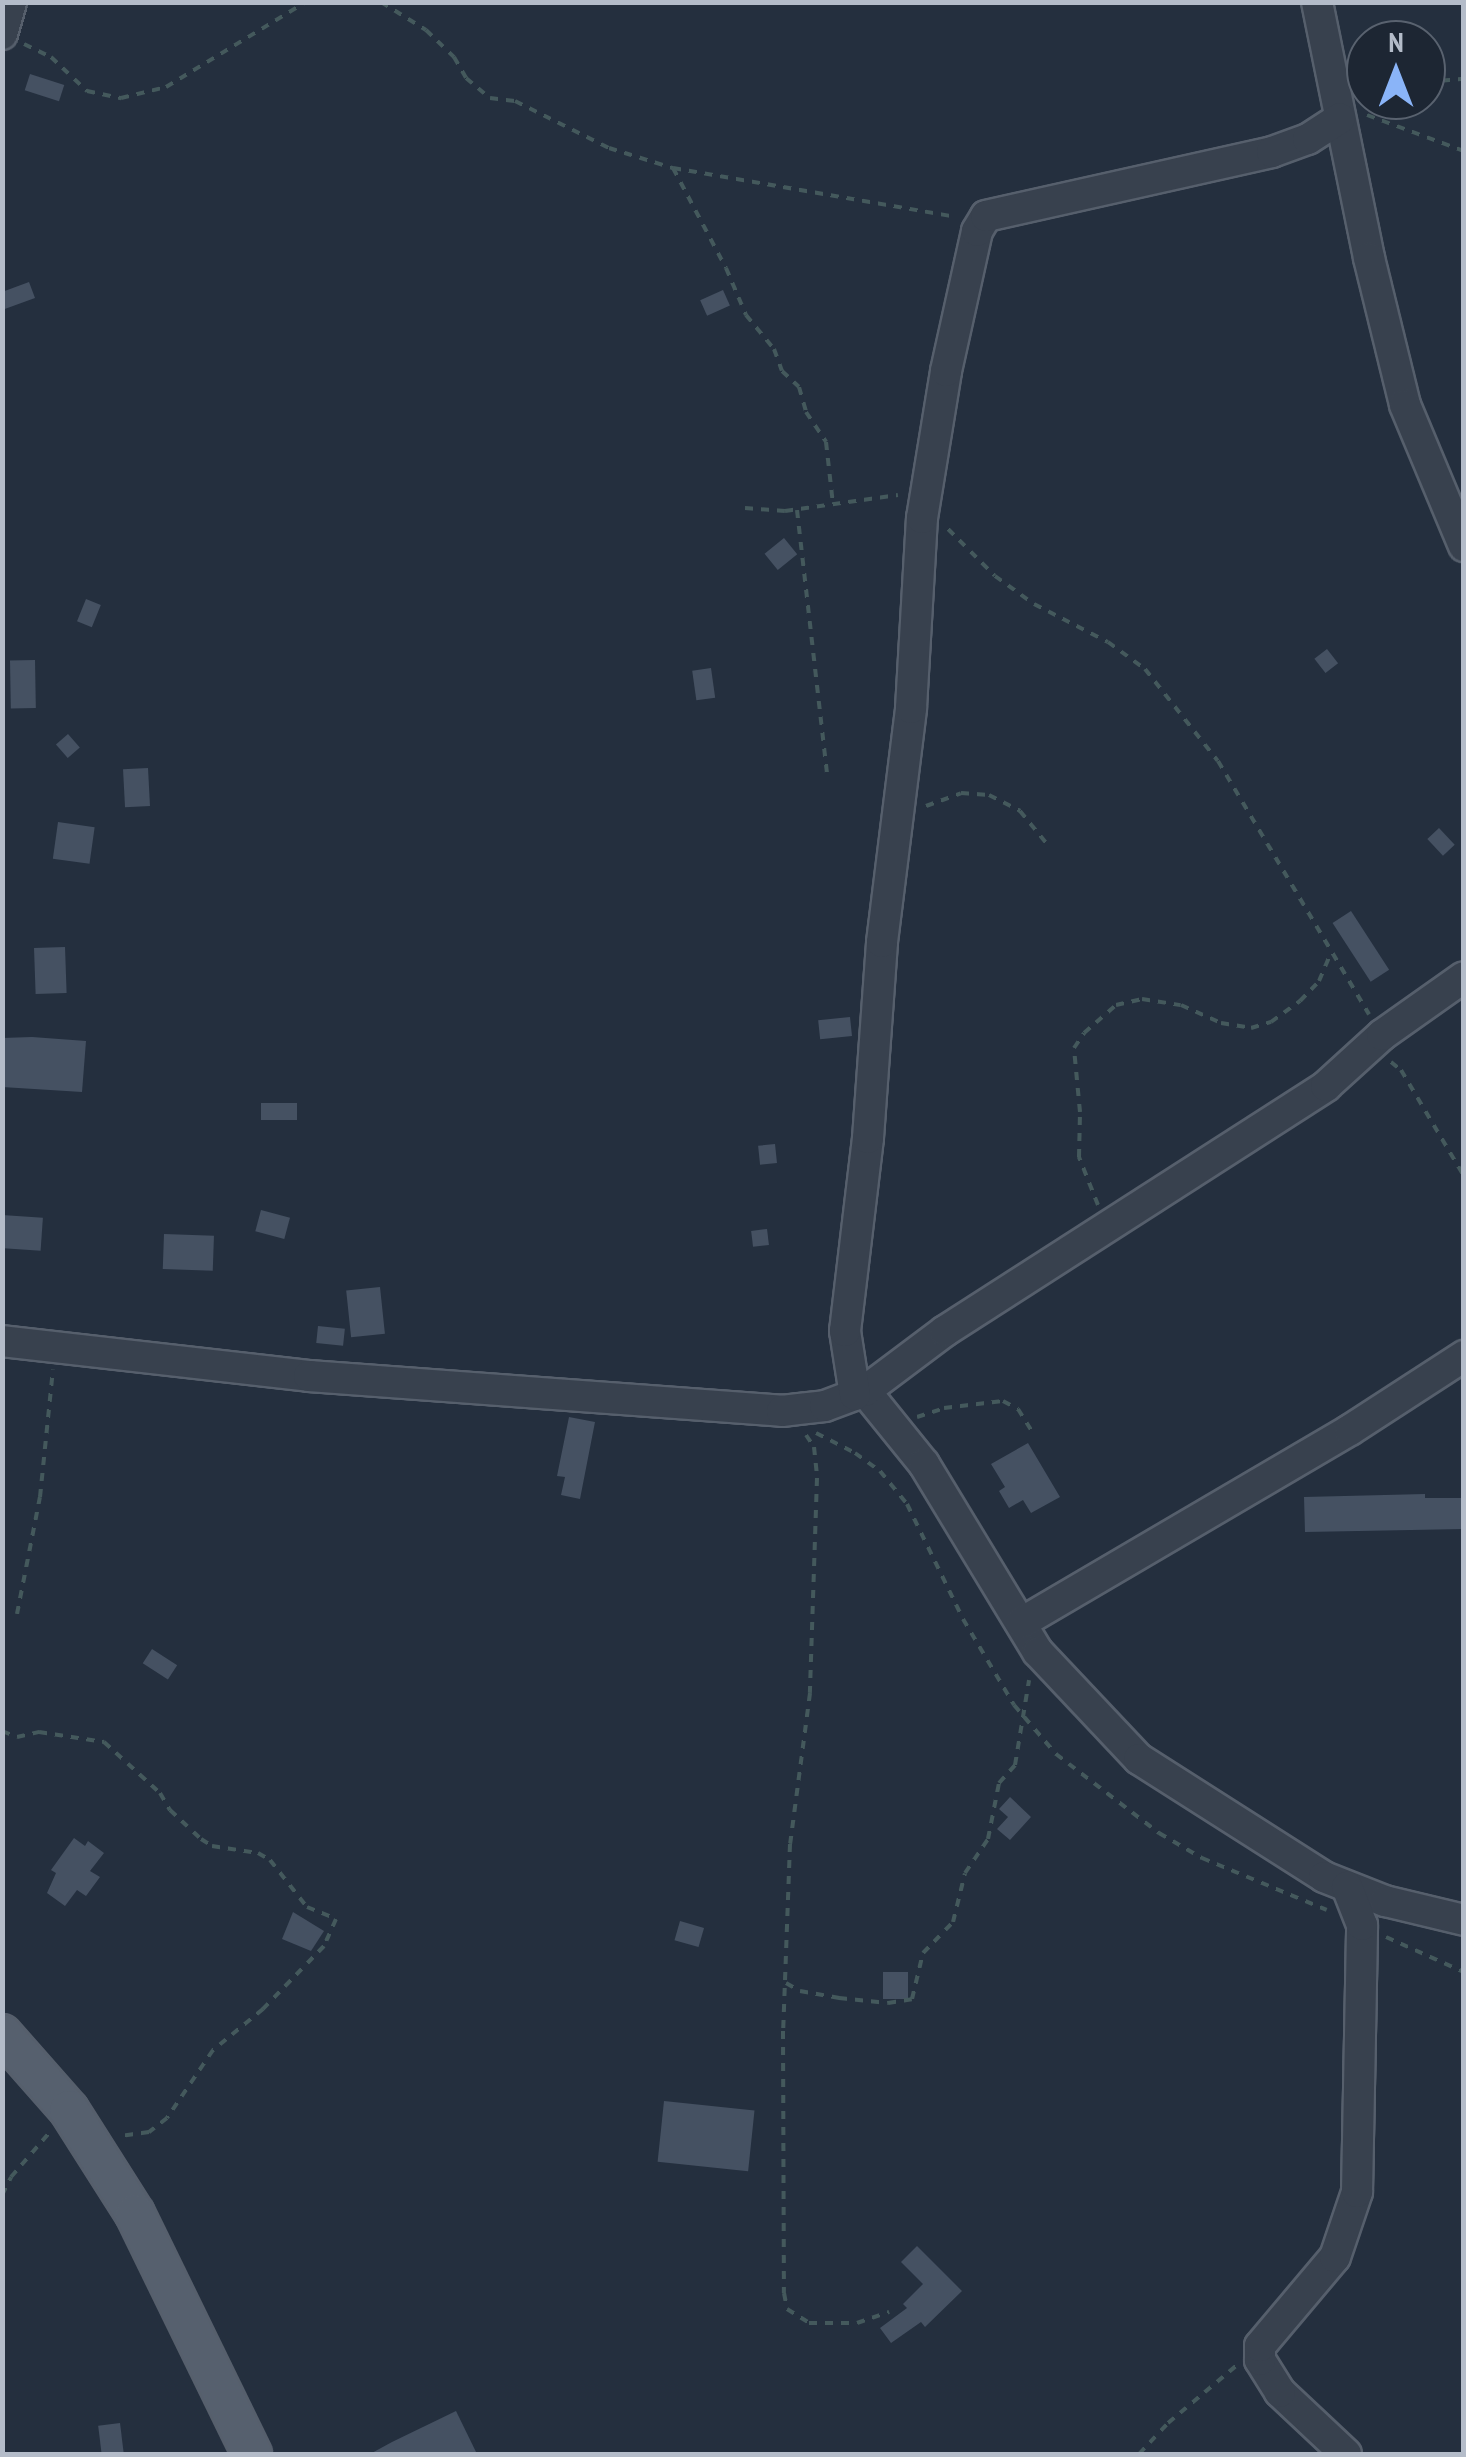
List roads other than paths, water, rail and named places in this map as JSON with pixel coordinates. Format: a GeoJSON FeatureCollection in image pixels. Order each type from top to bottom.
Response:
{"type":"FeatureCollection","features":[{"type":"Feature","properties":{"kind":"main road"},"geometry":{"type":"LineString","coordinates":[[2,2034],[75,2118],[135,2214],[252,2454]]}},
{"type":"Feature","properties":{"kind":"street"},"geometry":{"type":"LineString","coordinates":[[2,34],[11,2]]}},
{"type":"Feature","properties":{"kind":"street"},"geometry":{"type":"LineString","coordinates":[[1317,2],[1405,405],[1464,546]]}},
{"type":"Feature","properties":{"kind":"street"},"geometry":{"type":"LineString","coordinates":[[1339,113],[1308,139],[1272,152],[986,216],[969,260],[923,513],[913,691],[895,831],[845,1331],[860,1393],[887,1414],[924,1464],[1038,1652],[1139,1758],[1231,1822],[1347,1887],[1440,1917],[1464,1920]]}},
{"type":"Feature","properties":{"kind":"street"},"geometry":{"type":"LineString","coordinates":[[2,1342],[309,1376],[782,1410],[825,1406],[860,1393],[945,1330],[1326,1086],[1377,1040],[1464,977]]}},
{"type":"Feature","properties":{"kind":"street"},"geometry":{"type":"LineString","coordinates":[[1021,1623],[1350,1430],[1464,1356]]}},
{"type":"Feature","properties":{"kind":"street"},"geometry":{"type":"LineString","coordinates":[[1346,2454],[1280,2392],[1260,2360],[1260,2346],[1335,2257],[1356,2192],[1362,1925],[1347,1887]]}}]}
